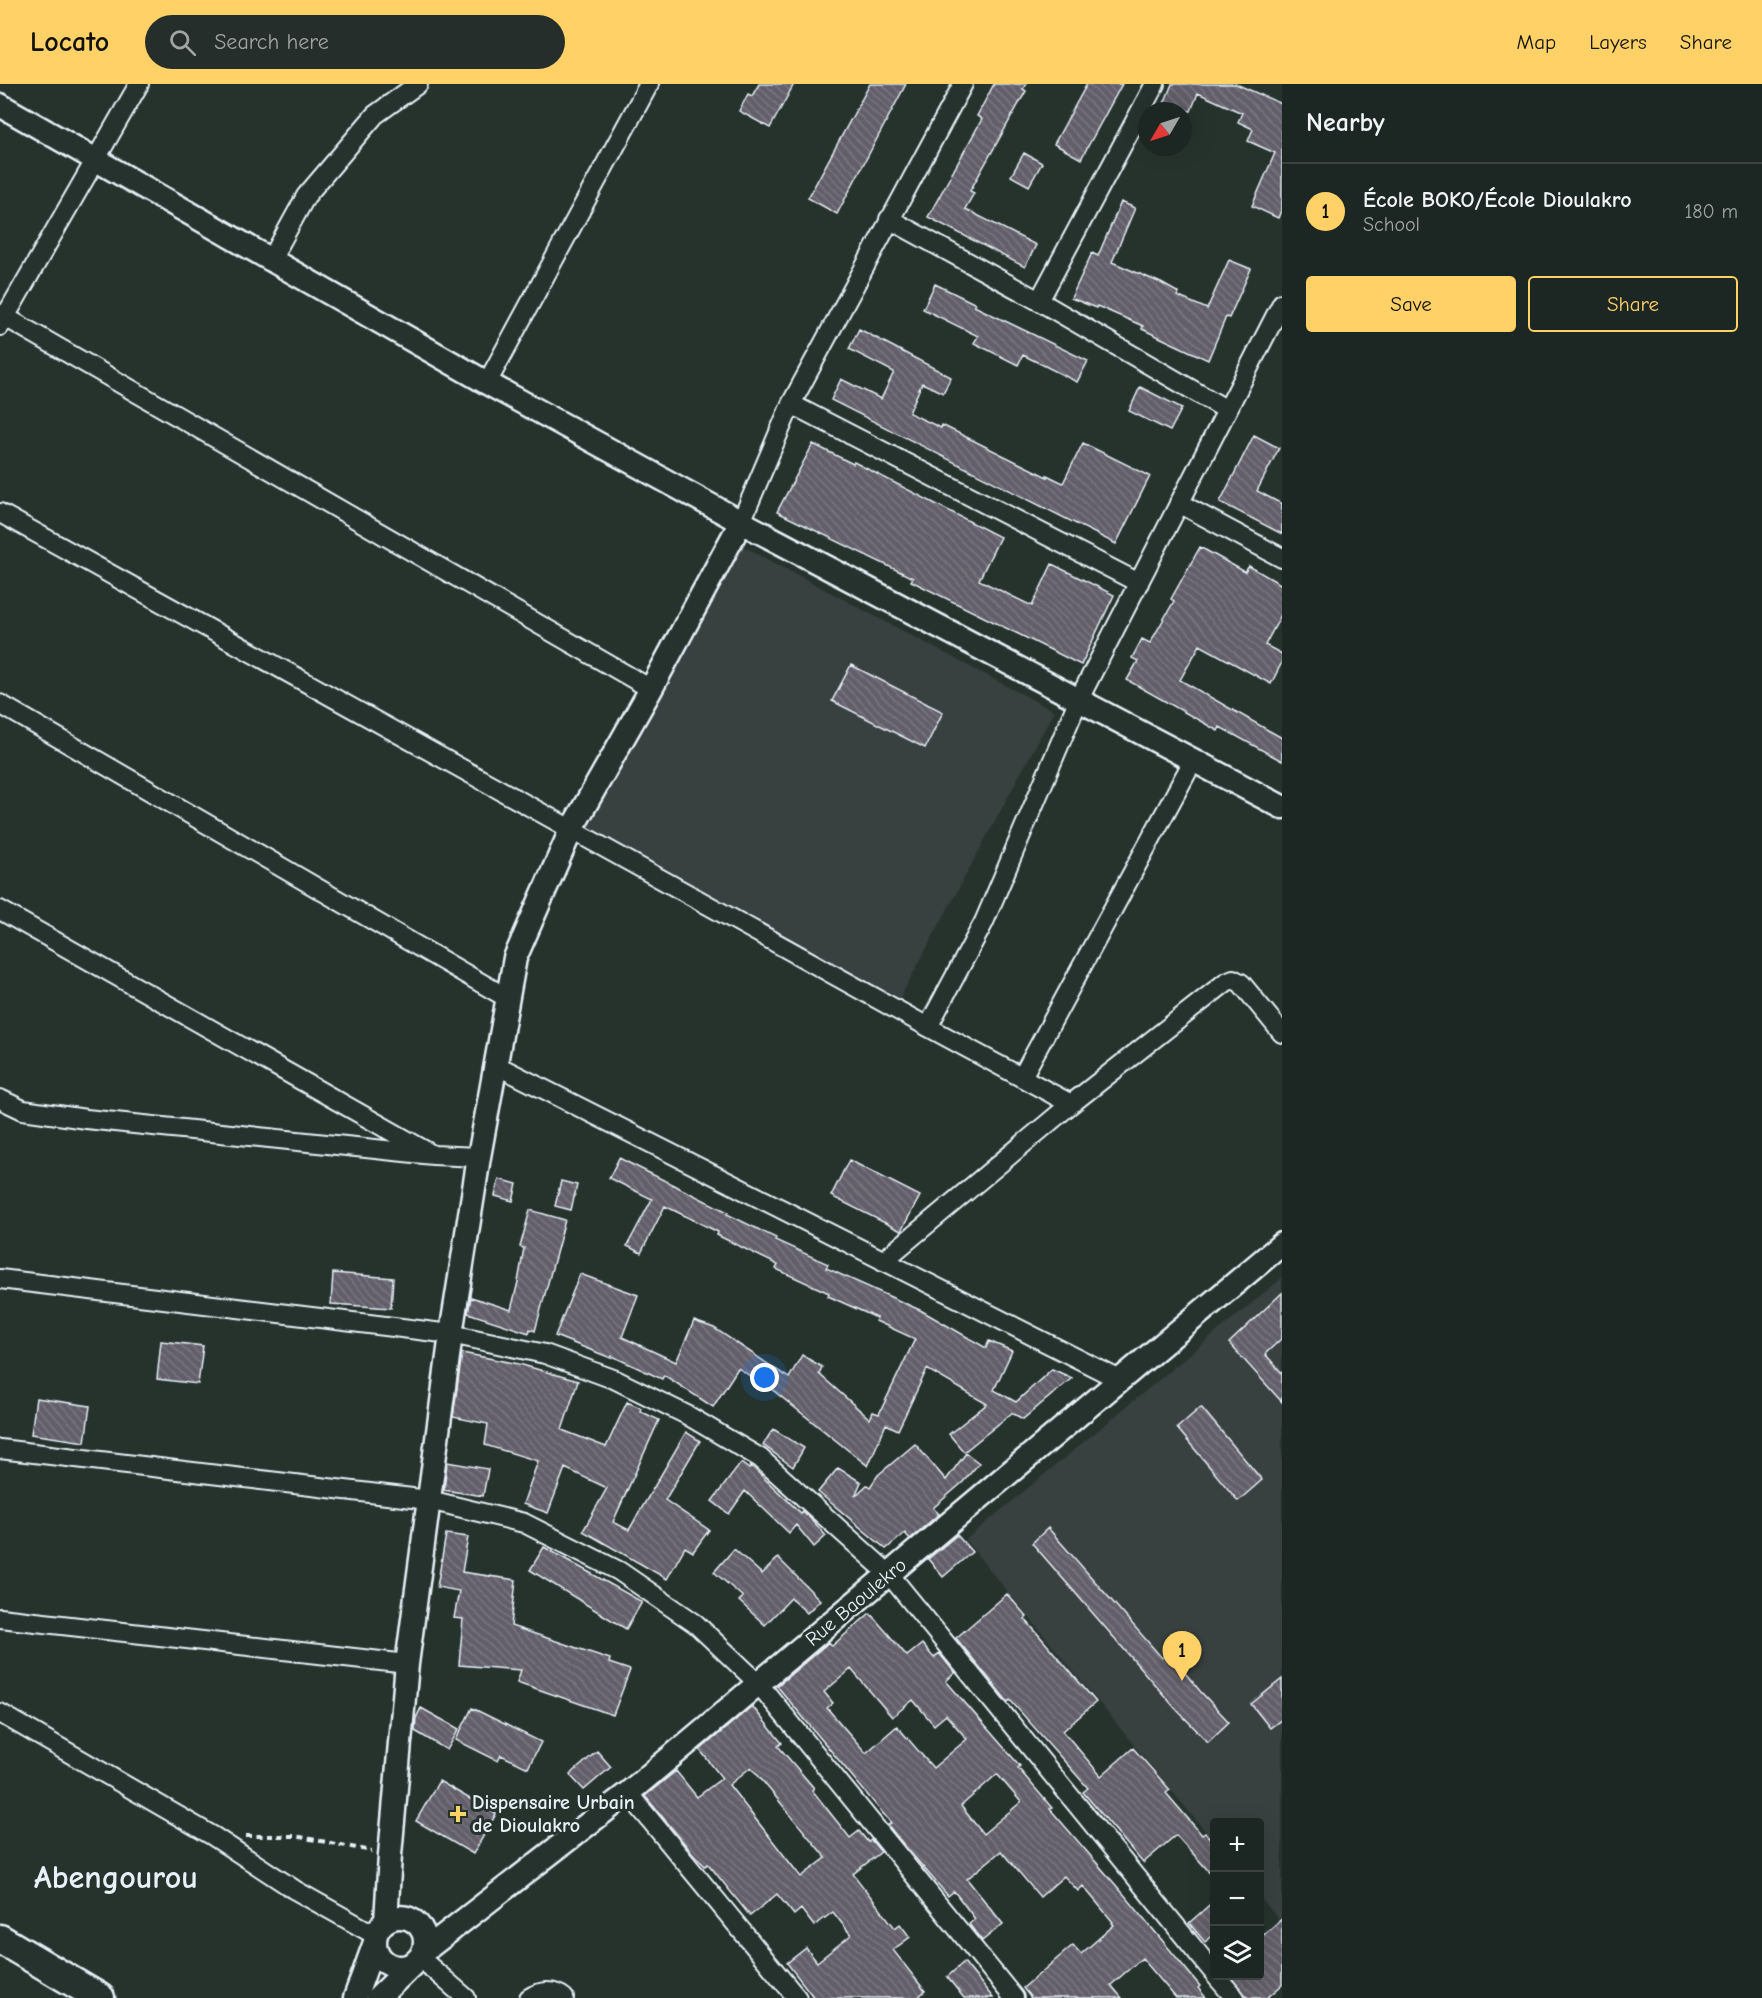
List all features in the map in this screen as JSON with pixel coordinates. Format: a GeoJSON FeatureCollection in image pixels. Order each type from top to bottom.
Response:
{"type":"FeatureCollection","features":[{"type":"Feature","properties":{"kind":"main road"},"geometry":{"type":"LineString","coordinates":[[0,1939],[100,1998]]}},
{"type":"Feature","properties":{"kind":"street"},"geometry":{"type":"LineString","coordinates":[[139,84],[2,319],[651,689]]}},
{"type":"Feature","properties":{"kind":"street"},"geometry":{"type":"LineString","coordinates":[[271,260],[306,196],[375,115],[418,84]]}},
{"type":"Feature","properties":{"kind":"street"},"geometry":{"type":"LineString","coordinates":[[487,383],[649,84]]}},
{"type":"Feature","properties":{"kind":"street"},"geometry":{"type":"LineString","coordinates":[[355,1998],[379,1933],[401,1917],[416,1922],[424,1936],[418,1958],[400,1968],[388,1965],[378,1956],[379,1933],[390,1855],[407,1664],[451,1334],[479,1157],[515,957],[571,830],[651,689],[741,522],[791,404],[963,84]]}},
{"type":"Feature","properties":{"kind":"street"},"geometry":{"type":"LineString","coordinates":[[1039,301],[1155,84]]}},
{"type":"Feature","properties":{"kind":"street"},"geometry":{"type":"LineString","coordinates":[[0,105],[487,383],[741,522],[1282,807]]}},
{"type":"Feature","properties":{"kind":"street"},"geometry":{"type":"LineString","coordinates":[[889,219],[1039,301],[1227,410]]}},
{"type":"Feature","properties":{"kind":"street"},"geometry":{"type":"LineString","coordinates":[[928,1027],[984,922],[1078,701],[1227,410],[1275,332],[1282,303]]}},
{"type":"Feature","properties":{"kind":"street"},"geometry":{"type":"LineString","coordinates":[[791,404],[1139,583]]}},
{"type":"Feature","properties":{"kind":"street"},"geometry":{"type":"LineString","coordinates":[[1179,504],[1282,558]]}},
{"type":"Feature","properties":{"kind":"street"},"geometry":{"type":"LineString","coordinates":[[0,513],[1071,1104]]}},
{"type":"Feature","properties":{"kind":"street"},"geometry":{"type":"LineString","coordinates":[[0,704],[507,998]]}},
{"type":"Feature","properties":{"kind":"street"},"geometry":{"type":"LineString","coordinates":[[1022,1077],[1193,761]]}},
{"type":"Feature","properties":{"kind":"street"},"geometry":{"type":"LineString","coordinates":[[0,910],[433,1155]]}},
{"type":"Feature","properties":{"kind":"street"},"geometry":{"type":"LineString","coordinates":[[883,1261],[1071,1104],[1226,982],[1233,979],[1241,983],[1282,1033]]}},
{"type":"Feature","properties":{"kind":"street"},"geometry":{"type":"LineString","coordinates":[[496,1065],[1120,1380]]}},
{"type":"Feature","properties":{"kind":"street"},"geometry":{"type":"LineString","coordinates":[[0,1099],[24,1110],[86,1119],[433,1155],[479,1157]]}},
{"type":"Feature","properties":{"kind":"street","name":"Rue Baoulekro"},"geometry":{"type":"LineString","coordinates":[[378,1998],[418,1958],[628,1793],[1282,1244]]}},
{"type":"Feature","properties":{"kind":"street"},"geometry":{"type":"LineString","coordinates":[[0,1279],[451,1334],[545,1354],[616,1380],[687,1415],[760,1458],[889,1574],[1210,1967]]}},
{"type":"Feature","properties":{"kind":"street"},"geometry":{"type":"LineString","coordinates":[[0,1449],[429,1500],[524,1523],[619,1571],[696,1624],[758,1683],[1014,1998]]}},
{"type":"Feature","properties":{"kind":"street"},"geometry":{"type":"LineString","coordinates":[[0,1618],[407,1664]]}},
{"type":"Feature","properties":{"kind":"street"},"geometry":{"type":"LineString","coordinates":[[0,1713],[213,1836],[295,1890],[379,1933]]}},
{"type":"Feature","properties":{"kind":"street"},"geometry":{"type":"LineString","coordinates":[[628,1793],[797,1998]]}},
{"type":"Feature","properties":{"kind":"street"},"geometry":{"type":"LineString","coordinates":[[418,1958],[466,1998]]}},
{"type":"Feature","properties":{"kind":"street"},"geometry":{"type":"LineString","coordinates":[[1221,1980],[1235,1998]]}},
{"type":"Feature","properties":{"kind":"street"},"geometry":{"type":"LineString","coordinates":[[529,1998],[538,1992],[557,1993],[564,1998]]}},
{"type":"Feature","properties":{"kind":"path"},"geometry":{"type":"LineString","coordinates":[[213,1836],[295,1836],[390,1855]]}},
{"type":"Feature","properties":{"kind":"shaded area"},"geometry":{"type":"Polygon","coordinates":[[[739,544],[1054,711],[900,998],[581,831],[739,544]]]}},
{"type":"Feature","properties":{"kind":"shaded area"},"geometry":{"type":"Polygon","coordinates":[[[1282,1278],[1282,1924],[1264,1902],[1264,1818],[1210,1818],[1210,1837],[965,1540],[1282,1278]]]}},
{"type":"Feature","properties":{"kind":"building"},"geometry":{"type":"Polygon","coordinates":[[[759,84],[794,84],[770,128],[739,111],[748,94],[752,96],[759,84]]]}},
{"type":"Feature","properties":{"kind":"building"},"geometry":{"type":"Polygon","coordinates":[[[870,84],[906,84],[837,214],[808,198],[870,84]]]}},
{"type":"Feature","properties":{"kind":"building"},"geometry":{"type":"Polygon","coordinates":[[[994,84],[1026,84],[1023,89],[1026,91],[970,191],[974,193],[965,209],[1036,245],[1025,267],[928,217],[982,119],[977,116],[994,84]]]}},
{"type":"Feature","properties":{"kind":"building"},"geometry":{"type":"Polygon","coordinates":[[[1087,84],[1122,84],[1081,159],[1054,144],[1087,84]]]}},
{"type":"Feature","properties":{"kind":"building"},"geometry":{"type":"Polygon","coordinates":[[[1172,84],[1236,84],[1282,104],[1282,208],[1278,218],[1252,206],[1275,153],[1248,141],[1253,129],[1238,122],[1242,113],[1198,93],[1192,108],[1192,102],[1165,102],[1172,84]]]}},
{"type":"Feature","properties":{"kind":"building"},"geometry":{"type":"Polygon","coordinates":[[[1024,153],[1042,163],[1029,186],[1011,176],[1024,153]]]}},
{"type":"Feature","properties":{"kind":"building"},"geometry":{"type":"Polygon","coordinates":[[[1121,202],[1135,208],[1112,262],[1161,283],[1179,293],[1177,296],[1207,309],[1229,260],[1251,269],[1229,318],[1226,317],[1208,360],[1142,329],[1143,326],[1097,306],[1096,308],[1071,298],[1092,253],[1098,256],[1121,202]]]}},
{"type":"Feature","properties":{"kind":"building"},"geometry":{"type":"Polygon","coordinates":[[[935,284],[976,304],[974,306],[1088,361],[1077,382],[1023,355],[1018,365],[974,343],[978,336],[923,309],[935,284]]]}},
{"type":"Feature","properties":{"kind":"building"},"geometry":{"type":"Polygon","coordinates":[[[859,329],[951,377],[943,393],[922,383],[909,413],[941,428],[942,425],[1063,483],[1083,443],[1150,476],[1116,544],[831,400],[841,379],[881,399],[894,372],[849,349],[859,329]]]}},
{"type":"Feature","properties":{"kind":"building"},"geometry":{"type":"Polygon","coordinates":[[[1140,387],[1182,408],[1170,431],[1129,411],[1140,387]]]}},
{"type":"Feature","properties":{"kind":"building"},"geometry":{"type":"Polygon","coordinates":[[[1254,435],[1279,448],[1257,491],[1282,504],[1282,534],[1220,502],[1254,435]]]}},
{"type":"Feature","properties":{"kind":"building"},"geometry":{"type":"Polygon","coordinates":[[[813,444],[853,464],[854,462],[1000,537],[979,580],[1032,606],[1052,564],[1114,595],[1081,665],[911,581],[913,578],[777,512],[813,444]]]}},
{"type":"Feature","properties":{"kind":"building"},"geometry":{"type":"Polygon","coordinates":[[[1200,547],[1245,572],[1249,566],[1282,585],[1282,613],[1265,645],[1282,654],[1282,662],[1271,684],[1200,645],[1180,680],[1282,738],[1282,761],[1220,727],[1218,731],[1127,680],[1138,661],[1132,658],[1142,639],[1150,643],[1174,601],[1171,599],[1200,547]]]}},
{"type":"Feature","properties":{"kind":"building"},"geometry":{"type":"Polygon","coordinates":[[[851,665],[943,712],[925,748],[832,701],[851,665]]]}},
{"type":"Feature","properties":{"kind":"building"},"geometry":{"type":"Polygon","coordinates":[[[619,1158],[728,1212],[727,1214],[776,1238],[775,1240],[828,1264],[826,1268],[922,1311],[986,1348],[989,1341],[1012,1351],[994,1390],[1016,1402],[1052,1369],[1072,1378],[1023,1419],[1012,1413],[964,1452],[949,1434],[987,1404],[927,1369],[898,1430],[886,1424],[868,1466],[760,1380],[759,1382],[738,1368],[713,1407],[664,1375],[662,1379],[612,1356],[611,1358],[555,1336],[580,1274],[638,1295],[622,1337],[676,1362],[694,1321],[714,1328],[789,1378],[802,1355],[822,1367],[819,1374],[870,1419],[873,1412],[879,1414],[915,1339],[876,1321],[877,1318],[828,1296],[829,1293],[776,1269],[778,1265],[665,1206],[641,1253],[627,1246],[652,1199],[609,1178],[619,1158]]]}},
{"type":"Feature","properties":{"kind":"building"},"geometry":{"type":"Polygon","coordinates":[[[849,1160],[920,1196],[901,1231],[831,1196],[849,1160]]]}},
{"type":"Feature","properties":{"kind":"building"},"geometry":{"type":"Polygon","coordinates":[[[499,1179],[517,1184],[513,1201],[495,1196],[499,1179]]]}},
{"type":"Feature","properties":{"kind":"building"},"geometry":{"type":"Polygon","coordinates":[[[561,1181],[577,1185],[571,1210],[555,1206],[561,1181]]]}},
{"type":"Feature","properties":{"kind":"building"},"geometry":{"type":"Polygon","coordinates":[[[530,1210],[565,1220],[535,1331],[530,1329],[529,1333],[468,1313],[471,1297],[511,1310],[524,1248],[520,1247],[530,1210]]]}},
{"type":"Feature","properties":{"kind":"building"},"geometry":{"type":"Polygon","coordinates":[[[333,1273],[393,1278],[391,1308],[331,1304],[333,1273]]]}},
{"type":"Feature","properties":{"kind":"building"},"geometry":{"type":"Polygon","coordinates":[[[1282,1293],[1282,1338],[1265,1354],[1282,1373],[1282,1402],[1229,1343],[1282,1293]]]}},
{"type":"Feature","properties":{"kind":"building"},"geometry":{"type":"Polygon","coordinates":[[[161,1341],[203,1346],[198,1384],[157,1379],[161,1341]]]}},
{"type":"Feature","properties":{"kind":"building"},"geometry":{"type":"Polygon","coordinates":[[[462,1353],[519,1364],[578,1381],[562,1430],[606,1447],[627,1402],[659,1420],[613,1522],[629,1530],[686,1432],[700,1441],[665,1500],[709,1530],[693,1552],[685,1547],[667,1579],[583,1531],[607,1488],[565,1468],[548,1513],[523,1504],[538,1461],[485,1445],[488,1424],[453,1417],[462,1353]]]}},
{"type":"Feature","properties":{"kind":"building"},"geometry":{"type":"Polygon","coordinates":[[[36,1398],[90,1406],[85,1442],[31,1434],[36,1398]]]}},
{"type":"Feature","properties":{"kind":"building"},"geometry":{"type":"Polygon","coordinates":[[[1201,1407],[1262,1480],[1238,1501],[1177,1428],[1201,1407]]]}},
{"type":"Feature","properties":{"kind":"building"},"geometry":{"type":"Polygon","coordinates":[[[773,1429],[804,1448],[793,1467],[763,1445],[773,1429]]]}},
{"type":"Feature","properties":{"kind":"building"},"geometry":{"type":"Polygon","coordinates":[[[915,1444],[946,1480],[966,1453],[979,1463],[963,1482],[933,1508],[939,1514],[910,1539],[905,1533],[886,1549],[818,1492],[838,1468],[861,1482],[855,1496],[867,1485],[870,1487],[878,1475],[915,1444]]]}},
{"type":"Feature","properties":{"kind":"building"},"geometry":{"type":"Polygon","coordinates":[[[447,1462],[488,1469],[483,1496],[444,1490],[447,1462]]]}},
{"type":"Feature","properties":{"kind":"building"},"geometry":{"type":"Polygon","coordinates":[[[741,1463],[749,1469],[751,1466],[801,1513],[802,1511],[812,1520],[826,1536],[814,1547],[796,1525],[789,1533],[745,1491],[729,1514],[712,1501],[741,1463]]]}},
{"type":"Feature","properties":{"kind":"building"},"geometry":{"type":"Polygon","coordinates":[[[1048,1528],[1162,1658],[1168,1652],[1229,1722],[1208,1742],[1175,1708],[1032,1543],[1048,1528]]]}},
{"type":"Feature","properties":{"kind":"building"},"geometry":{"type":"Polygon","coordinates":[[[446,1534],[468,1537],[462,1572],[516,1580],[511,1626],[610,1659],[609,1663],[630,1670],[613,1715],[517,1682],[521,1670],[459,1665],[463,1619],[454,1618],[459,1591],[437,1587],[446,1534]]]}},
{"type":"Feature","properties":{"kind":"building"},"geometry":{"type":"Polygon","coordinates":[[[957,1535],[972,1552],[943,1577],[928,1559],[957,1535]]]}},
{"type":"Feature","properties":{"kind":"building"},"geometry":{"type":"Polygon","coordinates":[[[544,1547],[642,1602],[626,1629],[530,1570],[544,1547]]]}},
{"type":"Feature","properties":{"kind":"building"},"geometry":{"type":"Polygon","coordinates":[[[734,1549],[762,1574],[778,1558],[820,1600],[807,1613],[791,1598],[765,1625],[739,1601],[743,1597],[714,1572],[734,1549]]]}},
{"type":"Feature","properties":{"kind":"building"},"geometry":{"type":"Polygon","coordinates":[[[1007,1594],[1027,1617],[1025,1619],[1096,1702],[1063,1731],[1101,1776],[1133,1748],[1170,1790],[1166,1793],[1202,1835],[1205,1833],[1210,1838],[1210,1872],[1176,1835],[1143,1863],[1083,1792],[1088,1788],[1010,1700],[1008,1702],[956,1638],[1007,1594]]]}},
{"type":"Feature","properties":{"kind":"building"},"geometry":{"type":"Polygon","coordinates":[[[870,1613],[907,1656],[922,1644],[934,1658],[939,1653],[955,1673],[946,1681],[1020,1766],[1018,1768],[1052,1808],[1050,1809],[1200,1986],[1198,1988],[1206,1998],[1176,1998],[1142,1958],[1111,1985],[1122,1998],[1031,1998],[1023,1988],[1073,1945],[1081,1954],[1114,1925],[1113,1922],[1083,1886],[1078,1891],[1064,1876],[1040,1897],[1001,1851],[967,1879],[1003,1924],[982,1941],[969,1924],[975,1919],[954,1891],[948,1896],[898,1838],[888,1825],[891,1823],[777,1686],[829,1642],[832,1646],[870,1613]],[[851,1669],[824,1692],[833,1703],[827,1708],[866,1753],[897,1726],[933,1768],[967,1739],[946,1715],[934,1725],[913,1700],[892,1717],[851,1669]],[[997,1774],[961,1806],[983,1834],[1021,1802],[997,1774]]]}},
{"type":"Feature","properties":{"kind":"building"},"geometry":{"type":"Polygon","coordinates":[[[1282,1679],[1282,1719],[1270,1728],[1251,1704],[1282,1679]]]}},
{"type":"Feature","properties":{"kind":"building"},"geometry":{"type":"Polygon","coordinates":[[[752,1706],[782,1743],[778,1746],[814,1788],[812,1790],[850,1838],[859,1831],[881,1852],[853,1874],[895,1928],[900,1924],[910,1937],[893,1950],[925,1991],[917,1998],[814,1998],[787,1963],[806,1948],[817,1962],[851,1935],[833,1912],[814,1926],[801,1909],[794,1915],[777,1894],[750,1916],[708,1864],[705,1866],[695,1856],[645,1796],[676,1771],[697,1797],[722,1778],[700,1750],[752,1706]],[[751,1767],[729,1785],[801,1877],[826,1858],[751,1767]]]}},
{"type":"Feature","properties":{"kind":"building"},"geometry":{"type":"Polygon","coordinates":[[[421,1708],[459,1729],[447,1750],[415,1731],[416,1718],[421,1708]]]}},
{"type":"Feature","properties":{"kind":"building"},"geometry":{"type":"Polygon","coordinates":[[[472,1708],[541,1742],[528,1768],[501,1755],[498,1761],[456,1740],[472,1708]]]}},
{"type":"Feature","properties":{"kind":"building"},"geometry":{"type":"Polygon","coordinates":[[[597,1751],[611,1767],[584,1790],[570,1775],[597,1751]]]}},
{"type":"Feature","properties":{"kind":"building"},"geometry":{"type":"Polygon","coordinates":[[[439,1781],[496,1814],[473,1854],[416,1821],[439,1781]]]}},
{"type":"Feature","properties":{"kind":"building"},"geometry":{"type":"Polygon","coordinates":[[[1210,1904],[1210,1938],[1205,1942],[1189,1923],[1210,1904]]]}},
{"type":"Feature","properties":{"kind":"building"},"geometry":{"type":"Polygon","coordinates":[[[1282,1919],[1282,1985],[1267,1998],[1248,1998],[1233,1980],[1264,1980],[1264,1935],[1282,1919]]]}},
{"type":"Feature","properties":{"kind":"building"},"geometry":{"type":"Polygon","coordinates":[[[964,1962],[993,1998],[964,1998],[947,1977],[964,1962]]]}},
{"type":"Feature","properties":{"kind":"place","name":"École BOKO/École Dioulakro"},"geometry":{"type":"Point","coordinates":[1182,1681]}},
{"type":"Feature","properties":{"kind":"place","name":"Dispensaire Urbain de Dioulakro"},"geometry":{"type":"Point","coordinates":[458,1814]}},
{"type":"Feature","properties":{"kind":"district","name":"Abengourou"},"geometry":{"type":"Point","coordinates":[116,1877]}}]}
